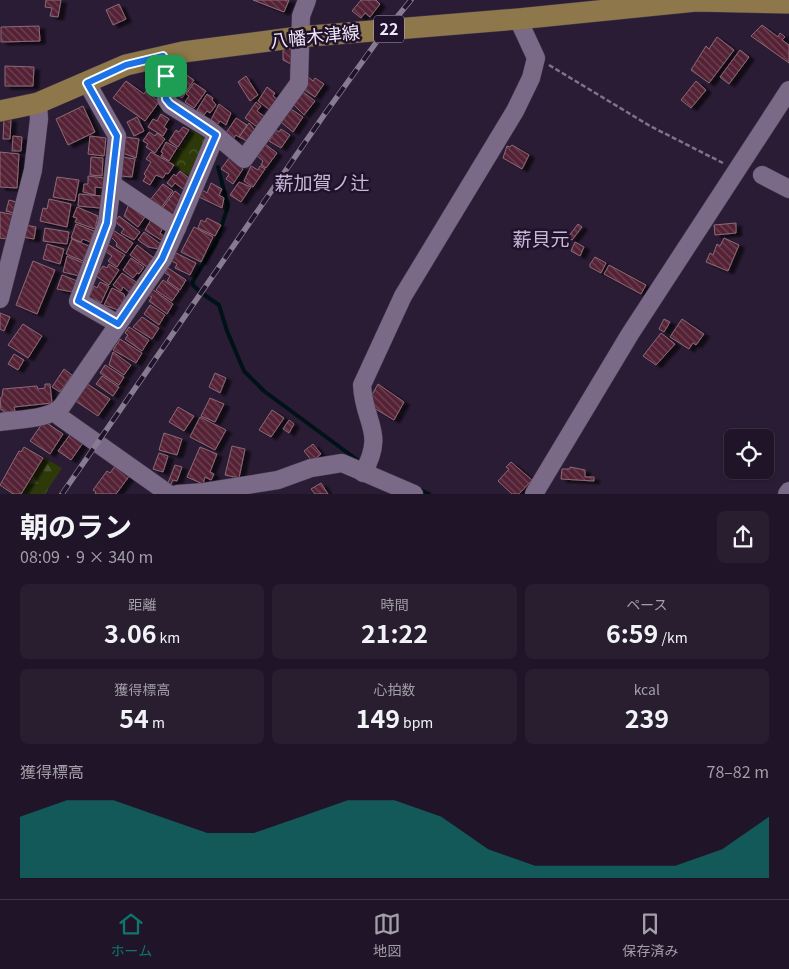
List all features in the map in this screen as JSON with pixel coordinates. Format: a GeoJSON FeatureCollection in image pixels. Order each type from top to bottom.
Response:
{"type":"FeatureCollection","features":[{"type":"Feature","properties":{"kind":"main road","name":"八幡木津線"},"geometry":{"type":"LineString","coordinates":[[0,111],[38,103],[126,65],[183,52],[299,37],[518,19],[574,6],[696,2],[789,3]]}},
{"type":"Feature","properties":{"kind":"street"},"geometry":{"type":"LineString","coordinates":[[163,56],[166,99],[170,104],[216,135],[244,159],[298,83],[301,16],[307,0]]}},
{"type":"Feature","properties":{"kind":"street"},"geometry":{"type":"LineString","coordinates":[[365,468],[375,441],[374,430],[362,401],[362,385],[403,296],[515,111],[531,78],[536,58],[518,19]]}},
{"type":"Feature","properties":{"kind":"street"},"geometry":{"type":"LineString","coordinates":[[87,83],[117,136],[107,223],[78,301],[118,324]]}},
{"type":"Feature","properties":{"kind":"street"},"geometry":{"type":"LineString","coordinates":[[534,494],[630,334],[789,90]]}},
{"type":"Feature","properties":{"kind":"street"},"geometry":{"type":"LineString","coordinates":[[0,299],[8,241],[33,170],[39,119],[38,103]]}},
{"type":"Feature","properties":{"kind":"street"},"geometry":{"type":"LineString","coordinates":[[0,422],[57,412],[162,259],[216,135]]}},
{"type":"Feature","properties":{"kind":"street"},"geometry":{"type":"LineString","coordinates":[[762,174],[789,189]]}},
{"type":"Feature","properties":{"kind":"street"},"geometry":{"type":"LineString","coordinates":[[112,184],[177,228]]}},
{"type":"Feature","properties":{"kind":"street"},"geometry":{"type":"LineString","coordinates":[[57,412],[60,417],[169,494]]}},
{"type":"Feature","properties":{"kind":"street"},"geometry":{"type":"LineString","coordinates":[[177,494],[211,491],[278,480],[330,464],[342,463],[365,468],[392,490],[414,494]]}},
{"type":"Feature","properties":{"kind":"street"},"geometry":{"type":"LineString","coordinates":[[787,494],[789,490]]}},
{"type":"Feature","properties":{"kind":"path"},"geometry":{"type":"LineString","coordinates":[[536,58],[650,126],[738,170]]}},
{"type":"Feature","properties":{"kind":"green space"},"geometry":{"type":"Polygon","coordinates":[[[192,130],[205,138],[193,179],[170,163],[192,130]]]}},
{"type":"Feature","properties":{"kind":"green space"},"geometry":{"type":"Polygon","coordinates":[[[44,458],[62,468],[45,494],[17,494],[44,458]]]}},
{"type":"Feature","properties":{"kind":"building"},"geometry":{"type":"Polygon","coordinates":[[[46,0],[61,0],[58,17],[50,16],[52,8],[45,7],[46,0]]]}},
{"type":"Feature","properties":{"kind":"building"},"geometry":{"type":"Polygon","coordinates":[[[253,0],[289,0],[284,12],[253,0]]]}},
{"type":"Feature","properties":{"kind":"building"},"geometry":{"type":"Polygon","coordinates":[[[361,0],[376,0],[380,4],[370,17],[365,13],[361,18],[352,11],[361,0]]]}},
{"type":"Feature","properties":{"kind":"building"},"geometry":{"type":"Polygon","coordinates":[[[119,4],[126,19],[113,25],[106,10],[119,4]]]}},
{"type":"Feature","properties":{"kind":"building"},"geometry":{"type":"Polygon","coordinates":[[[762,25],[778,37],[780,33],[785,37],[782,40],[789,45],[789,63],[751,36],[762,25]]]}},
{"type":"Feature","properties":{"kind":"building"},"geometry":{"type":"Polygon","coordinates":[[[39,26],[40,41],[1,42],[1,27],[39,26]]]}},
{"type":"Feature","properties":{"kind":"building"},"geometry":{"type":"Polygon","coordinates":[[[717,37],[734,50],[709,83],[691,70],[706,46],[709,49],[717,37]]]}},
{"type":"Feature","properties":{"kind":"building"},"geometry":{"type":"Polygon","coordinates":[[[283,44],[296,50],[297,67],[283,60],[283,44]]]}},
{"type":"Feature","properties":{"kind":"building"},"geometry":{"type":"Polygon","coordinates":[[[740,50],[749,57],[729,84],[720,77],[740,50]]]}},
{"type":"Feature","properties":{"kind":"building"},"geometry":{"type":"Polygon","coordinates":[[[5,66],[34,67],[33,86],[5,86],[5,66]]]}},
{"type":"Feature","properties":{"kind":"building"},"geometry":{"type":"Polygon","coordinates":[[[185,74],[194,80],[182,98],[173,92],[185,74]]]}},
{"type":"Feature","properties":{"kind":"building"},"geometry":{"type":"Polygon","coordinates":[[[246,76],[258,95],[250,101],[238,82],[246,76]]]}},
{"type":"Feature","properties":{"kind":"building"},"geometry":{"type":"Polygon","coordinates":[[[308,77],[313,81],[315,78],[324,84],[315,97],[303,89],[308,77]]]}},
{"type":"Feature","properties":{"kind":"building"},"geometry":{"type":"Polygon","coordinates":[[[126,81],[144,94],[146,91],[159,102],[145,121],[113,98],[126,81]]]}},
{"type":"Feature","properties":{"kind":"building"},"geometry":{"type":"Polygon","coordinates":[[[696,81],[706,90],[691,108],[681,100],[696,81]]]}},
{"type":"Feature","properties":{"kind":"building"},"geometry":{"type":"Polygon","coordinates":[[[194,83],[206,91],[194,108],[185,102],[189,96],[186,94],[194,83]]]}},
{"type":"Feature","properties":{"kind":"building"},"geometry":{"type":"Polygon","coordinates":[[[267,87],[275,93],[273,96],[278,100],[270,110],[258,101],[267,87]]]}},
{"type":"Feature","properties":{"kind":"building"},"geometry":{"type":"Polygon","coordinates":[[[303,92],[315,101],[304,115],[294,105],[303,92]]]}},
{"type":"Feature","properties":{"kind":"building"},"geometry":{"type":"Polygon","coordinates":[[[207,94],[213,98],[212,100],[216,105],[210,113],[207,111],[204,115],[197,110],[207,94]]]}},
{"type":"Feature","properties":{"kind":"building"},"geometry":{"type":"Polygon","coordinates":[[[256,102],[261,106],[257,111],[265,117],[256,126],[245,118],[256,102]]]}},
{"type":"Feature","properties":{"kind":"building"},"geometry":{"type":"Polygon","coordinates":[[[219,104],[231,113],[226,125],[220,121],[217,125],[211,120],[219,104]]]}},
{"type":"Feature","properties":{"kind":"building"},"geometry":{"type":"Polygon","coordinates":[[[83,106],[95,132],[68,145],[56,119],[83,106]]]}},
{"type":"Feature","properties":{"kind":"building"},"geometry":{"type":"Polygon","coordinates":[[[291,109],[303,117],[293,132],[281,122],[291,109]]]}},
{"type":"Feature","properties":{"kind":"building"},"geometry":{"type":"Polygon","coordinates":[[[161,114],[169,119],[164,127],[167,129],[163,136],[148,127],[153,119],[157,121],[161,114]]]}},
{"type":"Feature","properties":{"kind":"building"},"geometry":{"type":"Polygon","coordinates":[[[137,117],[144,131],[134,136],[127,122],[137,117]]]}},
{"type":"Feature","properties":{"kind":"building"},"geometry":{"type":"Polygon","coordinates":[[[236,118],[247,125],[239,137],[236,135],[233,139],[226,133],[236,118]]]}},
{"type":"Feature","properties":{"kind":"building"},"geometry":{"type":"Polygon","coordinates":[[[4,119],[11,119],[10,139],[3,139],[4,119]]]}},
{"type":"Feature","properties":{"kind":"building"},"geometry":{"type":"Polygon","coordinates":[[[249,123],[255,130],[249,142],[239,137],[249,123]]]}},
{"type":"Feature","properties":{"kind":"building"},"geometry":{"type":"Polygon","coordinates":[[[183,127],[189,130],[178,147],[169,141],[176,130],[179,132],[183,127]]]}},
{"type":"Feature","properties":{"kind":"building"},"geometry":{"type":"Polygon","coordinates":[[[281,129],[290,135],[281,148],[269,141],[276,130],[279,132],[281,129]]]}},
{"type":"Feature","properties":{"kind":"building"},"geometry":{"type":"Polygon","coordinates":[[[149,132],[155,136],[157,133],[165,139],[155,153],[146,147],[148,144],[143,141],[149,132]]]}},
{"type":"Feature","properties":{"kind":"building"},"geometry":{"type":"Polygon","coordinates":[[[13,136],[22,137],[21,151],[12,151],[13,136]]]}},
{"type":"Feature","properties":{"kind":"building"},"geometry":{"type":"Polygon","coordinates":[[[90,136],[106,138],[104,156],[88,154],[90,136]]]}},
{"type":"Feature","properties":{"kind":"building"},"geometry":{"type":"Polygon","coordinates":[[[126,137],[139,139],[136,158],[123,153],[126,137]]]}},
{"type":"Feature","properties":{"kind":"building"},"geometry":{"type":"Polygon","coordinates":[[[166,142],[177,148],[169,161],[161,156],[166,142]]]}},
{"type":"Feature","properties":{"kind":"building"},"geometry":{"type":"Polygon","coordinates":[[[265,144],[277,153],[266,168],[261,165],[263,161],[257,156],[265,144]]]}},
{"type":"Feature","properties":{"kind":"building"},"geometry":{"type":"Polygon","coordinates":[[[512,145],[529,155],[522,169],[503,158],[507,146],[510,147],[512,145]]]}},
{"type":"Feature","properties":{"kind":"building"},"geometry":{"type":"Polygon","coordinates":[[[0,152],[19,154],[17,188],[0,187],[0,152]]]}},
{"type":"Feature","properties":{"kind":"building"},"geometry":{"type":"Polygon","coordinates":[[[151,152],[174,165],[163,178],[156,175],[150,185],[143,181],[146,176],[144,174],[151,162],[146,159],[151,152]]]}},
{"type":"Feature","properties":{"kind":"building"},"geometry":{"type":"Polygon","coordinates":[[[91,157],[103,158],[102,176],[90,175],[91,157]]]}},
{"type":"Feature","properties":{"kind":"building"},"geometry":{"type":"Polygon","coordinates":[[[122,157],[135,159],[132,177],[120,176],[122,157]]]}},
{"type":"Feature","properties":{"kind":"building"},"geometry":{"type":"Polygon","coordinates":[[[229,158],[243,169],[233,184],[226,179],[229,174],[221,169],[229,158]]]}},
{"type":"Feature","properties":{"kind":"building"},"geometry":{"type":"Polygon","coordinates":[[[251,166],[258,170],[260,166],[265,169],[253,187],[244,181],[251,166]]]}},
{"type":"Feature","properties":{"kind":"building"},"geometry":{"type":"Polygon","coordinates":[[[180,171],[190,179],[183,189],[175,183],[172,187],[167,183],[174,174],[176,176],[180,171]]]}},
{"type":"Feature","properties":{"kind":"building"},"geometry":{"type":"Polygon","coordinates":[[[88,176],[104,178],[103,188],[95,187],[95,195],[83,192],[84,184],[88,184],[88,176]]]}},
{"type":"Feature","properties":{"kind":"building"},"geometry":{"type":"Polygon","coordinates":[[[57,177],[79,180],[75,201],[53,197],[57,177]]]}},
{"type":"Feature","properties":{"kind":"building"},"geometry":{"type":"Polygon","coordinates":[[[239,182],[251,187],[241,202],[230,195],[239,182]]]}},
{"type":"Feature","properties":{"kind":"building"},"geometry":{"type":"Polygon","coordinates":[[[211,183],[222,189],[219,195],[224,198],[222,208],[199,197],[202,190],[207,193],[211,183]]]}},
{"type":"Feature","properties":{"kind":"building"},"geometry":{"type":"Polygon","coordinates":[[[163,184],[173,191],[161,208],[150,200],[163,184]]]}},
{"type":"Feature","properties":{"kind":"building"},"geometry":{"type":"Polygon","coordinates":[[[175,191],[184,198],[172,216],[162,209],[175,191]]]}},
{"type":"Feature","properties":{"kind":"building"},"geometry":{"type":"Polygon","coordinates":[[[79,194],[102,196],[100,208],[78,206],[79,194]]]}},
{"type":"Feature","properties":{"kind":"building"},"geometry":{"type":"Polygon","coordinates":[[[49,199],[71,204],[67,227],[40,221],[43,208],[47,209],[49,199]]]}},
{"type":"Feature","properties":{"kind":"building"},"geometry":{"type":"Polygon","coordinates":[[[9,200],[20,203],[18,214],[6,211],[9,200]]]}},
{"type":"Feature","properties":{"kind":"building"},"geometry":{"type":"Polygon","coordinates":[[[129,204],[145,217],[138,227],[124,216],[129,204]]]}},
{"type":"Feature","properties":{"kind":"building"},"geometry":{"type":"Polygon","coordinates":[[[77,207],[98,216],[95,229],[75,222],[77,218],[73,217],[77,207]]]}},
{"type":"Feature","properties":{"kind":"building"},"geometry":{"type":"Polygon","coordinates":[[[0,212],[15,215],[7,239],[0,238],[0,212]]]}},
{"type":"Feature","properties":{"kind":"building"},"geometry":{"type":"Polygon","coordinates":[[[119,216],[140,232],[134,240],[121,233],[124,229],[115,222],[119,216]]]}},
{"type":"Feature","properties":{"kind":"building"},"geometry":{"type":"Polygon","coordinates":[[[207,218],[221,225],[215,236],[198,228],[201,220],[205,222],[207,218]]]}},
{"type":"Feature","properties":{"kind":"building"},"geometry":{"type":"Polygon","coordinates":[[[151,220],[163,228],[160,233],[164,236],[161,240],[145,230],[151,220]]]}},
{"type":"Feature","properties":{"kind":"building"},"geometry":{"type":"Polygon","coordinates":[[[736,223],[736,233],[715,235],[714,225],[736,223]]]}},
{"type":"Feature","properties":{"kind":"building"},"geometry":{"type":"Polygon","coordinates":[[[76,224],[94,231],[90,242],[83,239],[81,242],[71,238],[76,224]]]}},
{"type":"Feature","properties":{"kind":"building"},"geometry":{"type":"Polygon","coordinates":[[[578,224],[582,227],[572,240],[568,237],[578,224]]]}},
{"type":"Feature","properties":{"kind":"building"},"geometry":{"type":"Polygon","coordinates":[[[25,225],[36,227],[34,239],[23,237],[25,225]]]}},
{"type":"Feature","properties":{"kind":"building"},"geometry":{"type":"Polygon","coordinates":[[[194,227],[213,237],[201,262],[181,252],[194,227]]]}},
{"type":"Feature","properties":{"kind":"building"},"geometry":{"type":"Polygon","coordinates":[[[45,228],[69,232],[67,244],[43,241],[45,228]]]}},
{"type":"Feature","properties":{"kind":"building"},"geometry":{"type":"Polygon","coordinates":[[[113,230],[133,243],[126,253],[116,246],[117,243],[109,235],[113,230]]]}},
{"type":"Feature","properties":{"kind":"building"},"geometry":{"type":"Polygon","coordinates":[[[144,232],[162,245],[159,249],[148,247],[138,240],[144,232]]]}},
{"type":"Feature","properties":{"kind":"building"},"geometry":{"type":"Polygon","coordinates":[[[724,238],[739,245],[728,271],[706,262],[710,253],[713,255],[717,244],[720,246],[724,238]]]}},
{"type":"Feature","properties":{"kind":"building"},"geometry":{"type":"Polygon","coordinates":[[[72,239],[89,246],[83,261],[66,254],[72,239]]]}},
{"type":"Feature","properties":{"kind":"building"},"geometry":{"type":"Polygon","coordinates":[[[575,242],[584,247],[580,256],[571,251],[575,242]]]}},
{"type":"Feature","properties":{"kind":"building"},"geometry":{"type":"Polygon","coordinates":[[[47,244],[64,249],[60,264],[43,259],[47,244]]]}},
{"type":"Feature","properties":{"kind":"building"},"geometry":{"type":"Polygon","coordinates":[[[109,245],[125,255],[117,267],[108,261],[112,256],[105,251],[109,245]]]}},
{"type":"Feature","properties":{"kind":"building"},"geometry":{"type":"Polygon","coordinates":[[[137,245],[154,258],[147,267],[130,255],[137,245]]]}},
{"type":"Feature","properties":{"kind":"building"},"geometry":{"type":"Polygon","coordinates":[[[176,253],[196,263],[190,275],[175,268],[177,264],[172,261],[176,253]]]}},
{"type":"Feature","properties":{"kind":"building"},"geometry":{"type":"Polygon","coordinates":[[[67,256],[83,263],[79,276],[63,272],[67,256]]]}},
{"type":"Feature","properties":{"kind":"building"},"geometry":{"type":"Polygon","coordinates":[[[595,257],[606,263],[601,273],[590,267],[595,257]]]}},
{"type":"Feature","properties":{"kind":"building"},"geometry":{"type":"Polygon","coordinates":[[[131,258],[144,267],[133,278],[123,270],[131,258]]]}},
{"type":"Feature","properties":{"kind":"building"},"geometry":{"type":"Polygon","coordinates":[[[33,261],[55,270],[37,314],[16,305],[33,261]]]}},
{"type":"Feature","properties":{"kind":"building"},"geometry":{"type":"Polygon","coordinates":[[[109,264],[119,270],[109,285],[96,276],[103,266],[107,268],[109,264]]]}},
{"type":"Feature","properties":{"kind":"building"},"geometry":{"type":"Polygon","coordinates":[[[609,265],[646,285],[641,294],[604,274],[609,265]]]}},
{"type":"Feature","properties":{"kind":"building"},"geometry":{"type":"Polygon","coordinates":[[[168,268],[186,280],[180,290],[167,281],[170,276],[165,273],[168,268]]]}},
{"type":"Feature","properties":{"kind":"building"},"geometry":{"type":"Polygon","coordinates":[[[122,273],[136,282],[129,292],[123,287],[121,291],[113,285],[122,273]]]}},
{"type":"Feature","properties":{"kind":"building"},"geometry":{"type":"Polygon","coordinates":[[[62,275],[77,281],[73,292],[57,289],[62,275]]]}},
{"type":"Feature","properties":{"kind":"building"},"geometry":{"type":"Polygon","coordinates":[[[163,280],[179,291],[172,301],[156,290],[163,280]]]}},
{"type":"Feature","properties":{"kind":"building"},"geometry":{"type":"Polygon","coordinates":[[[100,282],[109,286],[101,303],[89,297],[94,286],[97,288],[100,282]]]}},
{"type":"Feature","properties":{"kind":"building"},"geometry":{"type":"Polygon","coordinates":[[[112,288],[124,294],[125,297],[118,310],[104,305],[112,288]]]}},
{"type":"Feature","properties":{"kind":"building"},"geometry":{"type":"Polygon","coordinates":[[[152,289],[173,304],[167,314],[149,301],[152,297],[148,295],[152,289]]]}},
{"type":"Feature","properties":{"kind":"building"},"geometry":{"type":"Polygon","coordinates":[[[150,305],[165,315],[159,325],[144,314],[150,305]]]}},
{"type":"Feature","properties":{"kind":"building"},"geometry":{"type":"Polygon","coordinates":[[[0,313],[10,317],[4,331],[0,329],[0,313]]]}},
{"type":"Feature","properties":{"kind":"building"},"geometry":{"type":"Polygon","coordinates":[[[142,317],[159,328],[152,339],[133,327],[142,317]]]}},
{"type":"Feature","properties":{"kind":"building"},"geometry":{"type":"Polygon","coordinates":[[[664,319],[670,322],[664,332],[659,329],[664,319]]]}},
{"type":"Feature","properties":{"kind":"building"},"geometry":{"type":"Polygon","coordinates":[[[682,319],[704,334],[696,345],[693,343],[689,349],[670,337],[682,319]]]}},
{"type":"Feature","properties":{"kind":"building"},"geometry":{"type":"Polygon","coordinates":[[[23,324],[42,336],[28,358],[8,345],[23,324]]]}},
{"type":"Feature","properties":{"kind":"building"},"geometry":{"type":"Polygon","coordinates":[[[129,327],[149,340],[142,351],[125,339],[128,335],[125,333],[129,327]]]}},
{"type":"Feature","properties":{"kind":"building"},"geometry":{"type":"Polygon","coordinates":[[[661,333],[675,344],[656,365],[643,356],[661,333]]]}},
{"type":"Feature","properties":{"kind":"building"},"geometry":{"type":"Polygon","coordinates":[[[120,339],[142,353],[136,363],[113,350],[120,339]]]}},
{"type":"Feature","properties":{"kind":"building"},"geometry":{"type":"Polygon","coordinates":[[[113,352],[131,365],[124,375],[109,365],[113,352]]]}},
{"type":"Feature","properties":{"kind":"building"},"geometry":{"type":"Polygon","coordinates":[[[14,354],[24,360],[18,370],[8,364],[14,354]]]}},
{"type":"Feature","properties":{"kind":"building"},"geometry":{"type":"Polygon","coordinates":[[[105,365],[124,377],[119,385],[100,373],[105,365]]]}},
{"type":"Feature","properties":{"kind":"building"},"geometry":{"type":"Polygon","coordinates":[[[64,369],[72,375],[60,392],[52,387],[64,369]]]}},
{"type":"Feature","properties":{"kind":"building"},"geometry":{"type":"Polygon","coordinates":[[[215,373],[226,378],[220,393],[209,387],[215,373]]]}},
{"type":"Feature","properties":{"kind":"building"},"geometry":{"type":"Polygon","coordinates":[[[102,376],[119,387],[113,396],[96,384],[102,376]]]}},
{"type":"Feature","properties":{"kind":"building"},"geometry":{"type":"Polygon","coordinates":[[[86,383],[110,399],[98,416],[74,400],[86,383]]]}},
{"type":"Feature","properties":{"kind":"building"},"geometry":{"type":"Polygon","coordinates":[[[45,384],[50,384],[52,403],[14,407],[15,411],[4,412],[1,410],[0,398],[2,397],[3,389],[37,386],[38,389],[45,388],[45,384]]]}},
{"type":"Feature","properties":{"kind":"building"},"geometry":{"type":"Polygon","coordinates":[[[378,384],[404,402],[394,420],[374,408],[375,406],[368,402],[378,384]]]}},
{"type":"Feature","properties":{"kind":"building"},"geometry":{"type":"Polygon","coordinates":[[[210,398],[224,404],[215,422],[201,416],[210,398]]]}},
{"type":"Feature","properties":{"kind":"building"},"geometry":{"type":"Polygon","coordinates":[[[178,407],[194,416],[184,431],[169,422],[178,407]]]}},
{"type":"Feature","properties":{"kind":"building"},"geometry":{"type":"Polygon","coordinates":[[[272,410],[284,418],[271,437],[259,430],[272,410]]]}},
{"type":"Feature","properties":{"kind":"building"},"geometry":{"type":"Polygon","coordinates":[[[200,417],[226,430],[215,450],[190,437],[200,417]]]}},
{"type":"Feature","properties":{"kind":"building"},"geometry":{"type":"Polygon","coordinates":[[[289,420],[294,424],[289,433],[283,429],[289,420]]]}},
{"type":"Feature","properties":{"kind":"building"},"geometry":{"type":"Polygon","coordinates":[[[44,421],[63,434],[50,454],[30,441],[44,421]]]}},
{"type":"Feature","properties":{"kind":"building"},"geometry":{"type":"Polygon","coordinates":[[[72,432],[85,440],[71,460],[58,451],[72,432]]]}},
{"type":"Feature","properties":{"kind":"building"},"geometry":{"type":"Polygon","coordinates":[[[164,433],[182,439],[177,455],[159,450],[164,433]]]}},
{"type":"Feature","properties":{"kind":"building"},"geometry":{"type":"Polygon","coordinates":[[[313,444],[321,454],[312,461],[304,451],[313,444]]]}},
{"type":"Feature","properties":{"kind":"building"},"geometry":{"type":"Polygon","coordinates":[[[232,446],[245,449],[239,478],[225,475],[232,446]]]}},
{"type":"Feature","properties":{"kind":"building"},"geometry":{"type":"Polygon","coordinates":[[[24,447],[43,458],[21,494],[13,494],[0,485],[19,451],[21,452],[24,447]]]}},
{"type":"Feature","properties":{"kind":"building"},"geometry":{"type":"Polygon","coordinates":[[[200,447],[217,454],[210,472],[214,474],[211,480],[205,477],[203,484],[187,477],[200,447]]]}},
{"type":"Feature","properties":{"kind":"building"},"geometry":{"type":"Polygon","coordinates":[[[159,453],[168,456],[163,472],[153,469],[159,453]]]}},
{"type":"Feature","properties":{"kind":"building"},"geometry":{"type":"Polygon","coordinates":[[[511,462],[532,480],[519,494],[512,494],[498,481],[509,469],[506,467],[511,462]]]}},
{"type":"Feature","properties":{"kind":"building"},"geometry":{"type":"Polygon","coordinates":[[[116,465],[130,475],[116,494],[95,494],[96,492],[93,490],[107,471],[110,473],[116,465]]]}},
{"type":"Feature","properties":{"kind":"building"},"geometry":{"type":"Polygon","coordinates":[[[175,465],[182,467],[177,481],[173,480],[171,484],[168,483],[175,465]]]}},
{"type":"Feature","properties":{"kind":"building"},"geometry":{"type":"Polygon","coordinates":[[[570,467],[585,470],[585,477],[594,477],[594,481],[561,479],[562,469],[570,469],[570,467]]]}},
{"type":"Feature","properties":{"kind":"building"},"geometry":{"type":"Polygon","coordinates":[[[321,483],[328,494],[315,494],[311,489],[321,483]]]}},
{"type":"Feature","properties":{"kind":"waterway"},"geometry":{"type":"LineString","coordinates":[[199,291],[193,285],[193,281],[216,243],[228,206],[218,167]]}},
{"type":"Feature","properties":{"kind":"waterway"},"geometry":{"type":"LineString","coordinates":[[203,294],[219,305],[227,331],[244,371],[264,391],[360,462]]}},
{"type":"Feature","properties":{"kind":"waterway"},"geometry":{"type":"LineString","coordinates":[[418,489],[429,494]]}},
{"type":"Feature","properties":{"kind":"railway"},"geometry":{"type":"LineString","coordinates":[[62,494],[324,115],[378,40],[411,0]]}},
{"type":"Feature","properties":{"kind":"district","name":"薪加賀ノ辻"},"geometry":{"type":"Point","coordinates":[322,183]}},
{"type":"Feature","properties":{"kind":"district","name":"薪貝元"},"geometry":{"type":"Point","coordinates":[541,239]}},
{"type":"Feature","properties":{"kind":"route"},"geometry":{"type":"LineString","coordinates":[[163,56],[166,76],[166,99],[170,104],[216,135],[162,259],[118,324],[78,301],[107,223],[117,136],[87,83],[126,65],[163,56]]}}]}
